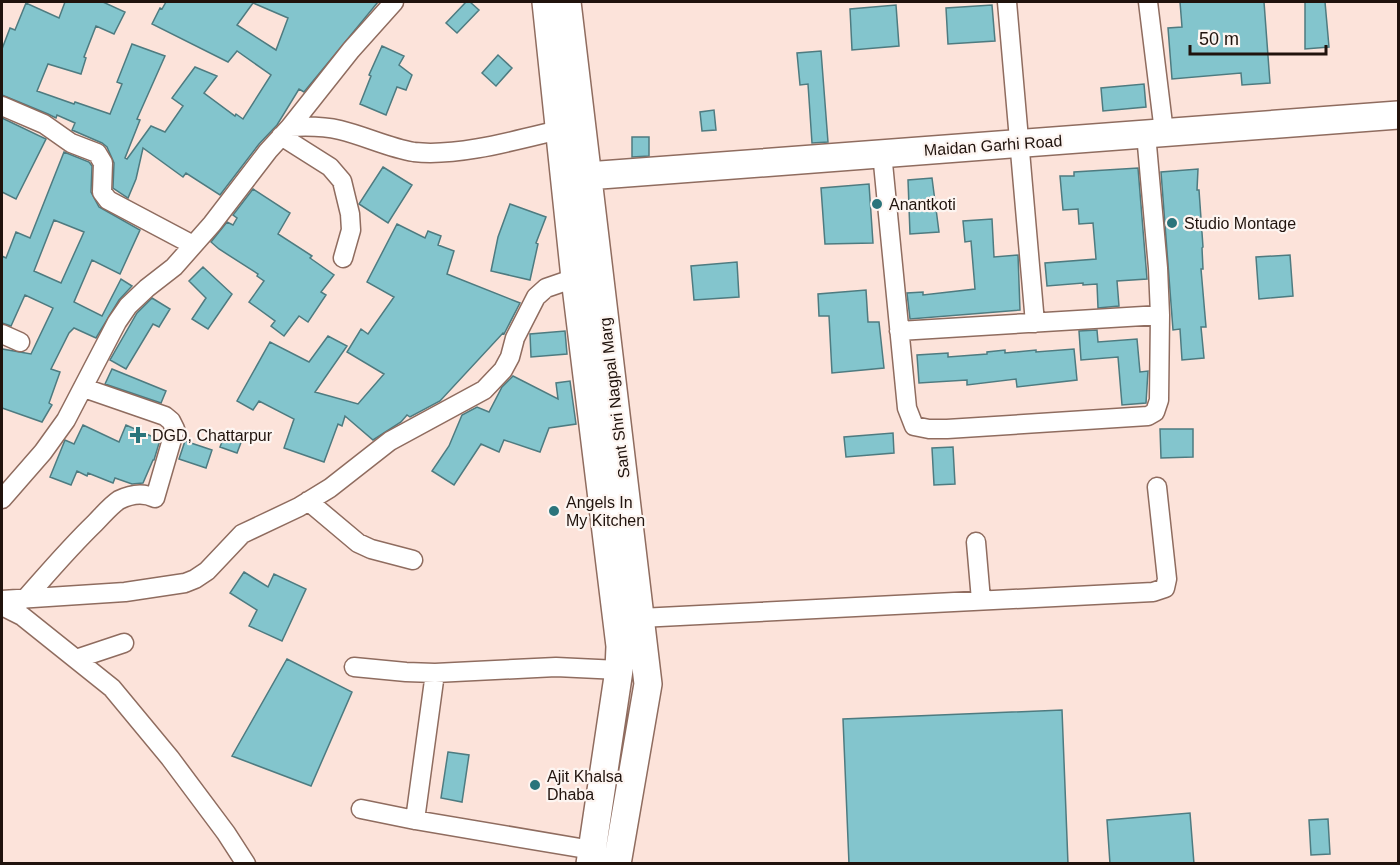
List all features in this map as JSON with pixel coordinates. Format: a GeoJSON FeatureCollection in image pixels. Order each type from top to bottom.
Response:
{"type":"FeatureCollection","features":[{"type":"Feature","properties":{"kind":"main road","name":"Sant Shri Nagpal Marg"},"geometry":{"type":"LineString","coordinates":[[546,2],[574,278],[620,646],[619,670],[591,856]]}},
{"type":"Feature","properties":{"kind":"main road","name":"Sant Shri Nagpal Marg"},"geometry":{"type":"LineString","coordinates":[[567,2],[648,684],[617,864]]}},
{"type":"Feature","properties":{"kind":"main road","name":"Maidan Garhi Road"},"geometry":{"type":"LineString","coordinates":[[587,176],[1398,115]]}},
{"type":"Feature","properties":{"kind":"street"},"geometry":{"type":"LineString","coordinates":[[2,499],[43,452],[66,420],[117,322],[128,306],[174,267],[351,50],[394,2]]}},
{"type":"Feature","properties":{"kind":"street"},"geometry":{"type":"LineString","coordinates":[[1007,2],[1035,323]]}},
{"type":"Feature","properties":{"kind":"street"},"geometry":{"type":"LineString","coordinates":[[882,153],[907,408],[914,426],[947,429],[1148,416],[1155,412],[1159,400],[1160,315],[1155,133],[1148,2]]}},
{"type":"Feature","properties":{"kind":"street"},"geometry":{"type":"LineString","coordinates":[[2,105],[44,124],[71,143],[97,153],[103,163],[102,192],[108,200],[193,245]]}},
{"type":"Feature","properties":{"kind":"street"},"geometry":{"type":"LineString","coordinates":[[285,131],[318,126],[412,152],[434,153],[508,142],[559,130]]}},
{"type":"Feature","properties":{"kind":"street"},"geometry":{"type":"LineString","coordinates":[[285,131],[330,167],[342,181],[351,214],[351,230],[343,258]]}},
{"type":"Feature","properties":{"kind":"street"},"geometry":{"type":"LineString","coordinates":[[2,600],[125,592],[185,583],[207,571],[242,534],[280,517],[330,488],[390,441],[484,390],[503,370],[510,357],[515,338],[536,297],[546,288],[574,278]]}},
{"type":"Feature","properties":{"kind":"street"},"geometry":{"type":"LineString","coordinates":[[899,331],[1160,315]]}},
{"type":"Feature","properties":{"kind":"street"},"geometry":{"type":"LineString","coordinates":[[2,334],[20,342]]}},
{"type":"Feature","properties":{"kind":"street"},"geometry":{"type":"LineString","coordinates":[[25,599],[84,533],[117,501],[129,495],[139,494],[155,498],[175,429],[171,420],[165,416],[84,387]]}},
{"type":"Feature","properties":{"kind":"street"},"geometry":{"type":"LineString","coordinates":[[640,618],[1154,592],[1165,588],[1167,579],[1158,488]]}},
{"type":"Feature","properties":{"kind":"street"},"geometry":{"type":"LineString","coordinates":[[308,501],[358,543],[413,560]]}},
{"type":"Feature","properties":{"kind":"street"},"geometry":{"type":"LineString","coordinates":[[976,542],[981,600]]}},
{"type":"Feature","properties":{"kind":"street"},"geometry":{"type":"LineString","coordinates":[[2,606],[22,616],[112,688],[177,767],[246,864]]}},
{"type":"Feature","properties":{"kind":"street"},"geometry":{"type":"LineString","coordinates":[[76,659],[124,643]]}},
{"type":"Feature","properties":{"kind":"street"},"geometry":{"type":"LineString","coordinates":[[354,667],[397,672],[435,673],[556,667],[619,670]]}},
{"type":"Feature","properties":{"kind":"street"},"geometry":{"type":"LineString","coordinates":[[415,820],[435,673]]}},
{"type":"Feature","properties":{"kind":"street"},"geometry":{"type":"LineString","coordinates":[[361,809],[591,856]]}},
{"type":"Feature","properties":{"kind":"building"},"geometry":{"type":"Polygon","coordinates":[[[65,2],[103,2],[125,12],[114,34],[96,26],[84,57],[86,58],[81,74],[48,64],[37,91],[110,114],[122,84],[117,82],[132,44],[165,56],[137,119],[140,120],[125,158],[127,159],[151,126],[165,132],[183,106],[172,98],[195,67],[217,76],[204,93],[235,116],[236,114],[243,119],[271,75],[237,51],[228,62],[152,24],[160,8],[162,9],[166,2],[378,2],[304,92],[299,89],[277,125],[259,144],[220,195],[186,173],[183,177],[143,148],[136,179],[128,198],[113,188],[114,163],[107,147],[72,130],[75,123],[57,115],[56,118],[2,95],[2,49],[10,28],[15,30],[26,3],[59,18],[65,2]],[[253,3],[237,25],[276,50],[288,18],[253,3]]]}},
{"type":"Feature","properties":{"kind":"building"},"geometry":{"type":"Polygon","coordinates":[[[466,2],[470,2],[479,10],[457,33],[446,23],[466,2]]]}},
{"type":"Feature","properties":{"kind":"building"},"geometry":{"type":"Polygon","coordinates":[[[1180,2],[1264,2],[1270,83],[1242,85],[1241,73],[1172,79],[1168,28],[1182,27],[1180,2]]]}},
{"type":"Feature","properties":{"kind":"building"},"geometry":{"type":"Polygon","coordinates":[[[1305,2],[1325,2],[1329,47],[1305,49],[1305,2]]]}},
{"type":"Feature","properties":{"kind":"building"},"geometry":{"type":"Polygon","coordinates":[[[896,5],[899,46],[852,50],[850,9],[896,5]]]}},
{"type":"Feature","properties":{"kind":"building"},"geometry":{"type":"Polygon","coordinates":[[[992,5],[995,41],[948,44],[946,8],[992,5]]]}},
{"type":"Feature","properties":{"kind":"building"},"geometry":{"type":"Polygon","coordinates":[[[382,46],[404,56],[399,65],[412,75],[406,90],[397,87],[386,115],[360,104],[371,76],[369,75],[382,46]]]}},
{"type":"Feature","properties":{"kind":"building"},"geometry":{"type":"Polygon","coordinates":[[[821,51],[828,142],[812,143],[808,84],[800,85],[797,53],[821,51]]]}},
{"type":"Feature","properties":{"kind":"building"},"geometry":{"type":"Polygon","coordinates":[[[498,55],[512,68],[496,86],[482,73],[498,55]]]}},
{"type":"Feature","properties":{"kind":"building"},"geometry":{"type":"Polygon","coordinates":[[[1144,84],[1146,107],[1103,111],[1101,88],[1144,84]]]}},
{"type":"Feature","properties":{"kind":"building"},"geometry":{"type":"Polygon","coordinates":[[[714,110],[716,130],[702,131],[700,112],[714,110]]]}},
{"type":"Feature","properties":{"kind":"building"},"geometry":{"type":"Polygon","coordinates":[[[2,118],[46,139],[16,199],[2,192],[2,118]]]}},
{"type":"Feature","properties":{"kind":"building"},"geometry":{"type":"Polygon","coordinates":[[[632,137],[649,137],[649,156],[632,157],[632,137]]]}},
{"type":"Feature","properties":{"kind":"building"},"geometry":{"type":"Polygon","coordinates":[[[64,152],[89,162],[92,166],[91,192],[99,207],[140,230],[120,274],[92,260],[74,302],[102,316],[121,279],[132,286],[119,300],[96,338],[74,328],[69,333],[51,369],[60,372],[49,403],[52,405],[42,422],[2,408],[2,349],[31,354],[53,308],[25,295],[11,326],[2,323],[2,256],[6,258],[16,232],[30,238],[64,152]],[[54,220],[34,271],[61,283],[84,232],[54,220]]]}},
{"type":"Feature","properties":{"kind":"building"},"geometry":{"type":"Polygon","coordinates":[[[383,167],[412,185],[388,223],[359,204],[383,167]]]}},
{"type":"Feature","properties":{"kind":"building"},"geometry":{"type":"Polygon","coordinates":[[[1138,168],[1147,279],[1117,281],[1119,306],[1098,308],[1097,284],[1047,286],[1045,263],[1096,259],[1093,223],[1079,224],[1078,209],[1063,210],[1060,176],[1074,176],[1074,172],[1138,168]]]}},
{"type":"Feature","properties":{"kind":"building"},"geometry":{"type":"Polygon","coordinates":[[[1198,169],[1197,190],[1199,190],[1203,247],[1203,269],[1201,269],[1206,327],[1201,327],[1204,358],[1182,360],[1180,329],[1173,330],[1161,172],[1198,169]]]}},
{"type":"Feature","properties":{"kind":"building"},"geometry":{"type":"Polygon","coordinates":[[[932,178],[939,232],[910,234],[908,180],[932,178]]]}},
{"type":"Feature","properties":{"kind":"building"},"geometry":{"type":"Polygon","coordinates":[[[869,184],[873,243],[825,244],[821,188],[869,184]]]}},
{"type":"Feature","properties":{"kind":"building"},"geometry":{"type":"Polygon","coordinates":[[[253,189],[290,213],[278,234],[312,256],[310,258],[334,275],[321,292],[326,295],[308,322],[299,316],[284,336],[271,326],[275,321],[249,302],[264,281],[257,276],[258,274],[211,242],[227,222],[233,225],[237,218],[233,215],[253,189]]]}},
{"type":"Feature","properties":{"kind":"building"},"geometry":{"type":"Polygon","coordinates":[[[510,204],[546,217],[536,243],[538,244],[530,280],[491,271],[498,237],[510,204]]]}},
{"type":"Feature","properties":{"kind":"building"},"geometry":{"type":"Polygon","coordinates":[[[992,219],[994,257],[1018,255],[1020,310],[910,319],[907,293],[923,292],[923,295],[975,289],[971,241],[965,242],[963,221],[992,219]]]}},
{"type":"Feature","properties":{"kind":"building"},"geometry":{"type":"Polygon","coordinates":[[[397,224],[425,238],[428,231],[441,236],[438,245],[454,251],[447,274],[520,303],[504,334],[440,401],[410,417],[407,415],[401,422],[373,440],[345,416],[342,426],[338,424],[324,462],[284,448],[294,419],[259,401],[253,410],[237,401],[270,342],[309,362],[328,336],[347,346],[315,392],[358,404],[384,374],[347,352],[361,329],[368,334],[394,297],[367,282],[397,224]]]}},
{"type":"Feature","properties":{"kind":"building"},"geometry":{"type":"Polygon","coordinates":[[[1290,255],[1293,296],[1259,299],[1256,257],[1290,255]]]}},
{"type":"Feature","properties":{"kind":"building"},"geometry":{"type":"Polygon","coordinates":[[[737,262],[739,297],[694,300],[691,266],[737,262]]]}},
{"type":"Feature","properties":{"kind":"building"},"geometry":{"type":"Polygon","coordinates":[[[203,267],[232,294],[208,329],[192,319],[206,298],[189,281],[203,267]]]}},
{"type":"Feature","properties":{"kind":"building"},"geometry":{"type":"Polygon","coordinates":[[[866,290],[868,322],[879,322],[884,368],[832,373],[829,316],[819,316],[818,294],[866,290]]]}},
{"type":"Feature","properties":{"kind":"building"},"geometry":{"type":"Polygon","coordinates":[[[152,298],[170,309],[159,327],[153,324],[126,369],[110,360],[137,313],[152,298]]]}},
{"type":"Feature","properties":{"kind":"building"},"geometry":{"type":"Polygon","coordinates":[[[1097,330],[1098,342],[1137,339],[1140,372],[1148,371],[1146,403],[1122,405],[1118,357],[1081,360],[1079,331],[1097,330]]]}},
{"type":"Feature","properties":{"kind":"building"},"geometry":{"type":"Polygon","coordinates":[[[565,331],[567,354],[531,357],[530,334],[565,331]]]}},
{"type":"Feature","properties":{"kind":"building"},"geometry":{"type":"Polygon","coordinates":[[[1074,349],[1077,380],[1017,387],[1016,379],[967,385],[967,380],[919,383],[917,355],[948,353],[948,357],[1005,350],[1005,353],[1074,349]]]}},
{"type":"Feature","properties":{"kind":"building"},"geometry":{"type":"Polygon","coordinates":[[[112,369],[166,391],[161,403],[105,384],[112,369]]]}},
{"type":"Feature","properties":{"kind":"building"},"geometry":{"type":"Polygon","coordinates":[[[513,376],[558,399],[556,383],[570,381],[576,424],[549,428],[540,452],[504,440],[499,452],[481,444],[454,485],[432,471],[449,446],[462,415],[477,407],[489,412],[502,387],[513,376]]]}},
{"type":"Feature","properties":{"kind":"building"},"geometry":{"type":"Polygon","coordinates":[[[83,425],[119,442],[126,425],[160,440],[143,483],[132,484],[115,478],[113,483],[77,471],[71,485],[50,477],[65,440],[74,444],[83,425]]]}},
{"type":"Feature","properties":{"kind":"building"},"geometry":{"type":"Polygon","coordinates":[[[1160,429],[1193,429],[1193,457],[1161,458],[1160,429]]]}},
{"type":"Feature","properties":{"kind":"building"},"geometry":{"type":"Polygon","coordinates":[[[893,433],[894,453],[846,457],[844,437],[893,433]]]}},
{"type":"Feature","properties":{"kind":"building"},"geometry":{"type":"Polygon","coordinates":[[[225,434],[242,440],[237,453],[220,447],[225,434]]]}},
{"type":"Feature","properties":{"kind":"building"},"geometry":{"type":"Polygon","coordinates":[[[185,441],[212,450],[206,468],[179,459],[185,441]]]}},
{"type":"Feature","properties":{"kind":"building"},"geometry":{"type":"Polygon","coordinates":[[[953,447],[955,484],[934,485],[932,448],[953,447]]]}},
{"type":"Feature","properties":{"kind":"building"},"geometry":{"type":"Polygon","coordinates":[[[244,572],[268,587],[274,574],[306,589],[282,641],[249,626],[257,610],[230,593],[244,572]]]}},
{"type":"Feature","properties":{"kind":"building"},"geometry":{"type":"Polygon","coordinates":[[[287,659],[352,692],[311,786],[232,756],[287,659]]]}},
{"type":"Feature","properties":{"kind":"building"},"geometry":{"type":"Polygon","coordinates":[[[1062,710],[1068,864],[849,864],[843,719],[1062,710]]]}},
{"type":"Feature","properties":{"kind":"building"},"geometry":{"type":"Polygon","coordinates":[[[448,752],[469,755],[462,802],[441,798],[448,752]]]}},
{"type":"Feature","properties":{"kind":"building"},"geometry":{"type":"Polygon","coordinates":[[[1190,813],[1194,864],[1110,864],[1107,820],[1190,813]]]}},
{"type":"Feature","properties":{"kind":"building"},"geometry":{"type":"Polygon","coordinates":[[[1328,819],[1330,854],[1311,855],[1309,820],[1328,819]]]}},
{"type":"Feature","properties":{"kind":"place","name":"Anantkoti"},"geometry":{"type":"Point","coordinates":[877,204]}},
{"type":"Feature","properties":{"kind":"place","name":"Studio Montage"},"geometry":{"type":"Point","coordinates":[1172,223]}},
{"type":"Feature","properties":{"kind":"place","name":"DGD, Chattarpur"},"geometry":{"type":"Point","coordinates":[138,435]}},
{"type":"Feature","properties":{"kind":"place","name":"Angels In My Kitchen"},"geometry":{"type":"Point","coordinates":[554,511]}},
{"type":"Feature","properties":{"kind":"place","name":"Ajit Khalsa Dhaba"},"geometry":{"type":"Point","coordinates":[535,785]}}]}
